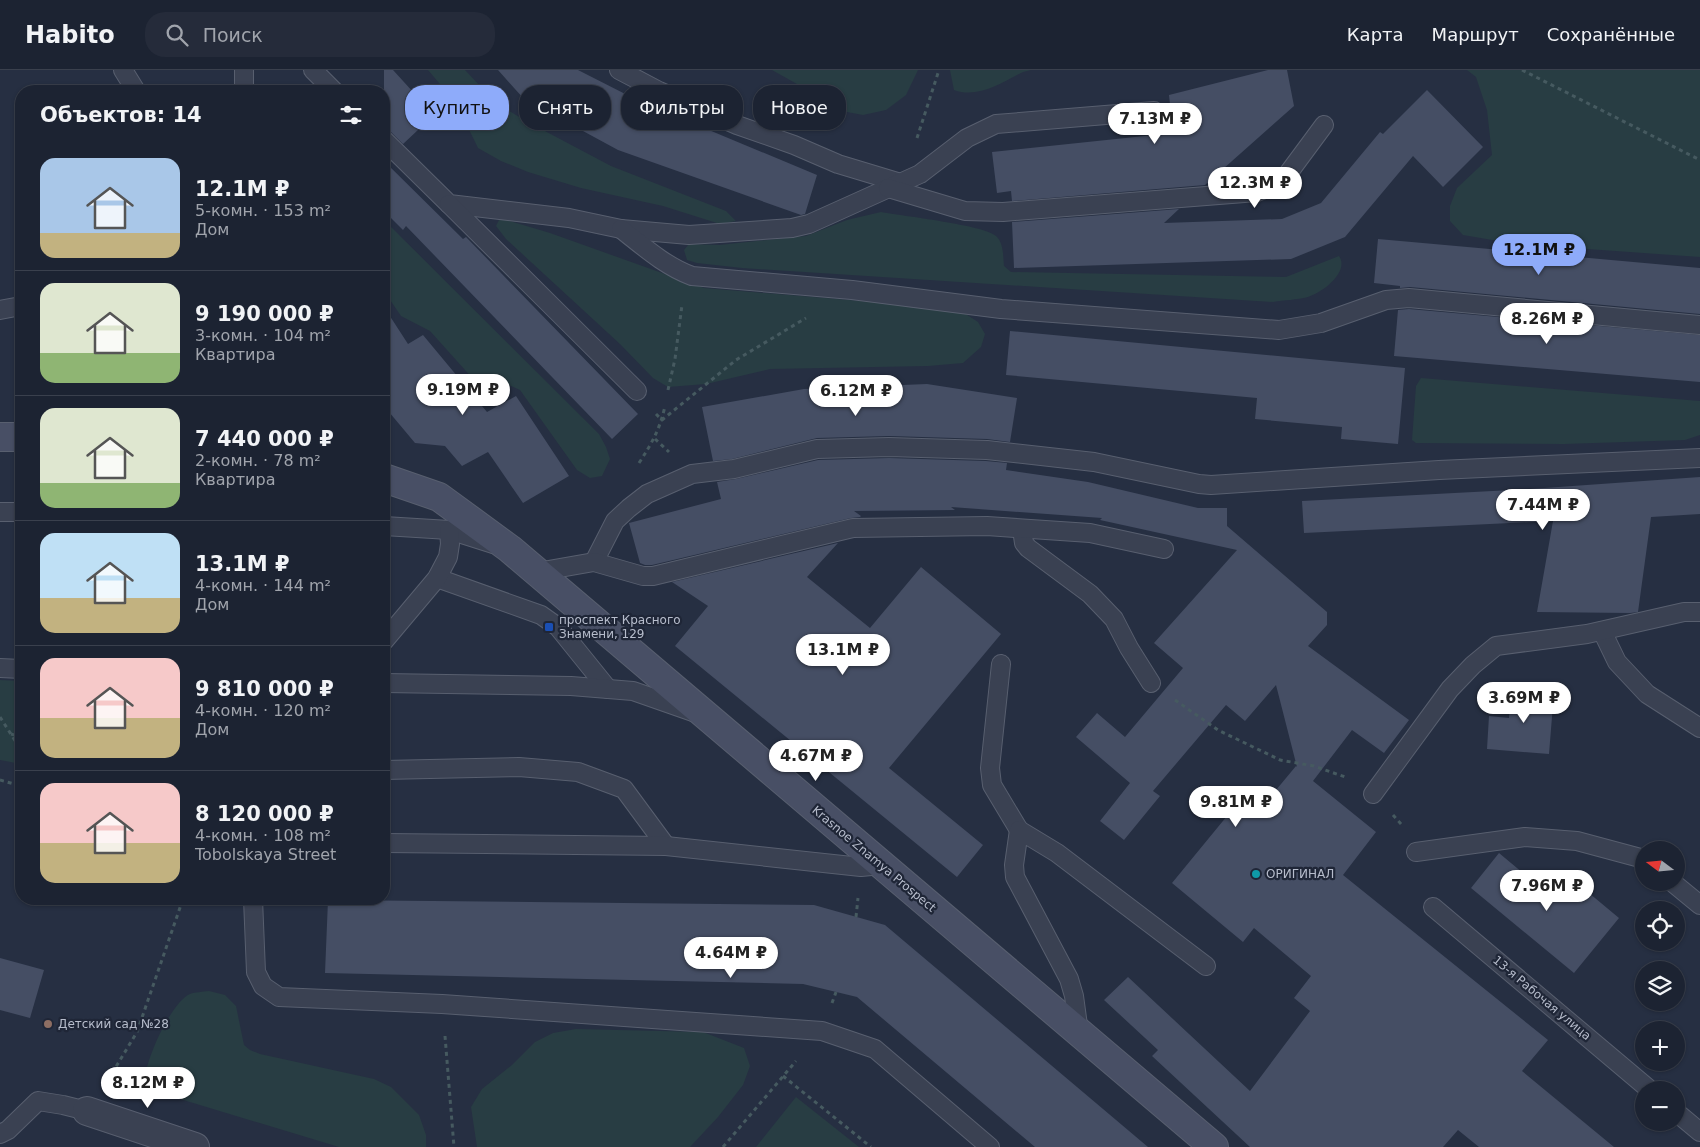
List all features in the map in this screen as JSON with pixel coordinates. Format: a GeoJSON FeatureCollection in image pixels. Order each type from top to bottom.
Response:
{"type":"FeatureCollection","features":[{"type":"Feature","properties":{"kind":"main road"},"geometry":{"type":"LineString","coordinates":[[0,437],[15,437]]}},
{"type":"Feature","properties":{"kind":"main road","name":"Krasnoe Znamya Prospect"},"geometry":{"type":"LineString","coordinates":[[390,480],[439,497],[510,549],[1214,1147]]}},
{"type":"Feature","properties":{"kind":"street"},"geometry":{"type":"LineString","coordinates":[[87,1111],[195,1147]]}},
{"type":"Feature","properties":{"kind":"lane"},"geometry":{"type":"LineString","coordinates":[[123,70],[132,85]]}},
{"type":"Feature","properties":{"kind":"lane"},"geometry":{"type":"LineString","coordinates":[[244,70],[244,85]]}},
{"type":"Feature","properties":{"kind":"lane"},"geometry":{"type":"LineString","coordinates":[[313,70],[328,85]]}},
{"type":"Feature","properties":{"kind":"lane"},"geometry":{"type":"LineString","coordinates":[[619,70],[659,91],[738,125],[965,211],[1003,212],[1257,192],[1272,186],[1287,175],[1324,125]]}},
{"type":"Feature","properties":{"kind":"lane"},"geometry":{"type":"LineString","coordinates":[[449,204],[569,218],[621,229],[689,235],[792,228],[809,224],[920,174],[967,138],[996,124],[1154,111]]}},
{"type":"Feature","properties":{"kind":"lane"},"geometry":{"type":"LineString","coordinates":[[390,146],[637,391]]}},
{"type":"Feature","properties":{"kind":"lane"},"geometry":{"type":"LineString","coordinates":[[621,229],[676,270],[692,276],[852,290],[1001,309],[1279,330],[1321,323],[1386,300],[1409,298],[1700,325]]}},
{"type":"Feature","properties":{"kind":"lane"},"geometry":{"type":"LineString","coordinates":[[0,310],[15,307]]}},
{"type":"Feature","properties":{"kind":"lane"},"geometry":{"type":"LineString","coordinates":[[594,562],[615,521],[628,508],[647,494],[692,474],[734,469],[817,449],[889,447],[987,450],[1094,462],[1198,484],[1439,470],[1700,458]]}},
{"type":"Feature","properties":{"kind":"lane"},"geometry":{"type":"LineString","coordinates":[[0,512],[15,512]]}},
{"type":"Feature","properties":{"kind":"lane"},"geometry":{"type":"LineString","coordinates":[[390,526],[449,530],[510,549]]}},
{"type":"Feature","properties":{"kind":"lane"},"geometry":{"type":"LineString","coordinates":[[537,572],[594,562],[643,576],[653,576],[853,528],[987,526],[1090,533],[1164,549]]}},
{"type":"Feature","properties":{"kind":"lane"},"geometry":{"type":"LineString","coordinates":[[1022,529],[1024,543],[1028,548],[1090,594],[1114,620],[1151,683]]}},
{"type":"Feature","properties":{"kind":"lane"},"geometry":{"type":"LineString","coordinates":[[390,634],[437,578],[448,557],[450,544],[449,530]]}},
{"type":"Feature","properties":{"kind":"lane"},"geometry":{"type":"LineString","coordinates":[[437,578],[541,616],[558,627],[608,689]]}},
{"type":"Feature","properties":{"kind":"lane"},"geometry":{"type":"LineString","coordinates":[[1373,794],[1450,689],[1473,665],[1496,646],[1587,634],[1684,612],[1700,612]]}},
{"type":"Feature","properties":{"kind":"lane"},"geometry":{"type":"LineString","coordinates":[[1602,630],[1617,662],[1647,694],[1700,728]]}},
{"type":"Feature","properties":{"kind":"lane"},"geometry":{"type":"LineString","coordinates":[[1001,664],[990,768],[992,785],[1019,830],[1057,853],[1206,966]]}},
{"type":"Feature","properties":{"kind":"lane"},"geometry":{"type":"LineString","coordinates":[[0,668],[15,669]]}},
{"type":"Feature","properties":{"kind":"lane"},"geometry":{"type":"LineString","coordinates":[[390,683],[571,686],[633,691],[708,718]]}},
{"type":"Feature","properties":{"kind":"lane"},"geometry":{"type":"LineString","coordinates":[[390,770],[519,767],[578,772],[624,790],[666,846]]}},
{"type":"Feature","properties":{"kind":"lane"},"geometry":{"type":"LineString","coordinates":[[1019,830],[1014,865],[1015,877],[1069,979],[1074,996],[1079,1033]]}},
{"type":"Feature","properties":{"kind":"lane"},"geometry":{"type":"LineString","coordinates":[[1416,852],[1525,837],[1577,841],[1635,857]]}},
{"type":"Feature","properties":{"kind":"lane"},"geometry":{"type":"LineString","coordinates":[[390,843],[666,846],[862,868],[881,865]]}},
{"type":"Feature","properties":{"kind":"lane"},"geometry":{"type":"LineString","coordinates":[[1683,891],[1700,905]]}},
{"type":"Feature","properties":{"kind":"lane"},"geometry":{"type":"LineString","coordinates":[[253,905],[256,972],[264,986],[279,997],[442,1004],[822,1031],[875,1048],[990,1147]]}},
{"type":"Feature","properties":{"kind":"lane","name":"13-я Рабочая улица"},"geometry":{"type":"LineString","coordinates":[[1433,907],[1639,1081]]}},
{"type":"Feature","properties":{"kind":"lane"},"geometry":{"type":"LineString","coordinates":[[0,1134],[8,1130],[38,1101],[87,1111]]}},
{"type":"Feature","properties":{"kind":"lane"},"geometry":{"type":"LineString","coordinates":[[1685,1120],[1700,1132]]}},
{"type":"Feature","properties":{"kind":"path"},"geometry":{"type":"LineString","coordinates":[[915,142],[939,70]]}},
{"type":"Feature","properties":{"kind":"path"},"geometry":{"type":"LineString","coordinates":[[1522,70],[1700,160]]}},
{"type":"Feature","properties":{"kind":"path"},"geometry":{"type":"LineString","coordinates":[[662,420],[736,360],[852,290]]}},
{"type":"Feature","properties":{"kind":"path"},"geometry":{"type":"LineString","coordinates":[[667,394],[675,359],[682,304]]}},
{"type":"Feature","properties":{"kind":"path"},"geometry":{"type":"LineString","coordinates":[[637,391],[662,420]]}},
{"type":"Feature","properties":{"kind":"path"},"geometry":{"type":"LineString","coordinates":[[654,439],[662,420],[666,403]]}},
{"type":"Feature","properties":{"kind":"path"},"geometry":{"type":"LineString","coordinates":[[1151,683],[1226,734],[1280,760],[1314,766],[1352,780],[1373,794],[1411,834],[1416,852]]}},
{"type":"Feature","properties":{"kind":"path"},"geometry":{"type":"LineString","coordinates":[[0,717],[15,740]]}},
{"type":"Feature","properties":{"kind":"path"},"geometry":{"type":"LineString","coordinates":[[11,734],[15,735]]}},
{"type":"Feature","properties":{"kind":"path"},"geometry":{"type":"LineString","coordinates":[[0,780],[15,784]]}},
{"type":"Feature","properties":{"kind":"path"},"geometry":{"type":"LineString","coordinates":[[120,1062],[137,1032],[181,905]]}},
{"type":"Feature","properties":{"kind":"path"},"geometry":{"type":"LineString","coordinates":[[442,1004],[454,1147]]}},
{"type":"Feature","properties":{"kind":"path"},"geometry":{"type":"LineString","coordinates":[[723,1147],[783,1076],[871,1147]]}},
{"type":"Feature","properties":{"kind":"green space"},"geometry":{"type":"Polygon","coordinates":[[[428,70],[465,70],[479,85],[441,85],[428,70]]]}},
{"type":"Feature","properties":{"kind":"green space"},"geometry":{"type":"Polygon","coordinates":[[[772,70],[918,70],[906,95],[886,110],[863,115],[846,111],[846,85],[799,85],[772,70]]]}},
{"type":"Feature","properties":{"kind":"green space"},"geometry":{"type":"Polygon","coordinates":[[[950,70],[1031,70],[981,91],[963,92],[954,90],[950,70]]]}},
{"type":"Feature","properties":{"kind":"green space"},"geometry":{"type":"Polygon","coordinates":[[[1467,70],[1700,70],[1700,257],[1516,244],[1463,235],[1450,221],[1450,206],[1457,188],[1492,155],[1487,110],[1476,77],[1467,70]]]}},
{"type":"Feature","properties":{"kind":"green space"},"geometry":{"type":"Polygon","coordinates":[[[509,111],[519,117],[519,130],[543,130],[611,166],[726,211],[736,221],[720,224],[663,206],[581,188],[528,172],[501,161],[478,148],[469,130],[509,130],[509,111]]]}},
{"type":"Feature","properties":{"kind":"green space"},"geometry":{"type":"Polygon","coordinates":[[[881,212],[960,225],[988,232],[999,239],[1003,250],[1004,266],[1011,272],[1286,277],[1339,256],[1341,269],[1333,281],[1314,295],[1273,302],[742,268],[697,263],[687,260],[684,250],[689,244],[719,245],[806,236],[847,220],[881,212]]]}},
{"type":"Feature","properties":{"kind":"green space"},"geometry":{"type":"Polygon","coordinates":[[[500,218],[550,233],[704,288],[958,309],[978,322],[985,334],[981,347],[963,363],[928,366],[770,369],[706,384],[668,387],[653,378],[620,344],[506,239],[496,226],[500,218]]]}},
{"type":"Feature","properties":{"kind":"green space"},"geometry":{"type":"Polygon","coordinates":[[[390,226],[599,434],[610,459],[602,476],[590,478],[577,470],[520,390],[509,385],[484,386],[474,380],[430,331],[401,316],[390,300],[390,226]]]}},
{"type":"Feature","properties":{"kind":"green space"},"geometry":{"type":"Polygon","coordinates":[[[1421,378],[1700,401],[1700,435],[1685,440],[1564,444],[1416,443],[1412,440],[1416,386],[1421,378]]]}},
{"type":"Feature","properties":{"kind":"green space"},"geometry":{"type":"Polygon","coordinates":[[[0,680],[15,681],[15,763],[0,760],[0,680]]]}},
{"type":"Feature","properties":{"kind":"green space"},"geometry":{"type":"Polygon","coordinates":[[[209,991],[225,995],[236,1006],[244,1045],[250,1050],[260,1054],[374,1079],[391,1087],[419,1115],[426,1135],[426,1147],[339,1147],[157,1092],[145,1083],[149,1062],[160,1034],[183,999],[192,993],[209,991]]]}},
{"type":"Feature","properties":{"kind":"green space"},"geometry":{"type":"Polygon","coordinates":[[[576,1029],[703,1032],[744,1048],[750,1066],[743,1085],[718,1117],[690,1147],[477,1147],[471,1107],[482,1089],[512,1065],[535,1042],[553,1033],[576,1029]]]}},
{"type":"Feature","properties":{"kind":"green space"},"geometry":{"type":"Polygon","coordinates":[[[796,1097],[859,1147],[756,1147],[796,1097]]]}},
{"type":"Feature","properties":{"kind":"building"},"geometry":{"type":"Polygon","coordinates":[[[384,70],[393,70],[407,85],[405,85],[405,130],[418,130],[403,144],[390,132],[390,85],[384,85],[384,70]]]}},
{"type":"Feature","properties":{"kind":"building"},"geometry":{"type":"Polygon","coordinates":[[[498,70],[578,70],[608,85],[519,85],[519,93],[498,70]]]}},
{"type":"Feature","properties":{"kind":"building"},"geometry":{"type":"Polygon","coordinates":[[[1268,70],[1287,70],[1294,106],[1205,185],[1012,201],[1011,191],[997,193],[992,152],[1173,133],[1169,95],[1268,70]]]}},
{"type":"Feature","properties":{"kind":"building"},"geometry":{"type":"Polygon","coordinates":[[[611,87],[621,92],[621,130],[709,130],[817,175],[805,214],[801,215],[618,150],[581,130],[611,130],[611,87]]]}},
{"type":"Feature","properties":{"kind":"building"},"geometry":{"type":"Polygon","coordinates":[[[1427,90],[1483,147],[1443,187],[1413,156],[1345,237],[1291,259],[1014,268],[1012,222],[1179,209],[1164,223],[1282,219],[1321,203],[1380,132],[1383,134],[1427,90]]]}},
{"type":"Feature","properties":{"kind":"building"},"geometry":{"type":"Polygon","coordinates":[[[390,167],[463,239],[466,237],[638,414],[612,439],[406,226],[403,230],[390,217],[390,167]]]}},
{"type":"Feature","properties":{"kind":"building"},"geometry":{"type":"Polygon","coordinates":[[[1378,239],[1700,268],[1700,314],[1410,287],[1400,288],[1400,286],[1374,283],[1378,239]]]}},
{"type":"Feature","properties":{"kind":"building"},"geometry":{"type":"Polygon","coordinates":[[[1409,309],[1700,335],[1700,382],[1394,356],[1398,310],[1409,309]]]}},
{"type":"Feature","properties":{"kind":"building"},"geometry":{"type":"Polygon","coordinates":[[[390,316],[408,344],[423,335],[487,412],[516,396],[569,476],[523,503],[488,452],[462,466],[445,446],[415,443],[390,413],[390,316]]]}},
{"type":"Feature","properties":{"kind":"building"},"geometry":{"type":"Polygon","coordinates":[[[1010,331],[1405,368],[1398,444],[1341,439],[1342,427],[1255,419],[1257,398],[1006,375],[1010,331]]]}},
{"type":"Feature","properties":{"kind":"building"},"geometry":{"type":"Polygon","coordinates":[[[927,384],[1017,398],[1010,442],[987,439],[889,436],[817,438],[732,459],[713,461],[702,407],[804,389],[927,384]]]}},
{"type":"Feature","properties":{"kind":"building"},"geometry":{"type":"Polygon","coordinates":[[[889,458],[1007,463],[1006,470],[1088,482],[1198,508],[1227,508],[1227,526],[1327,612],[1327,625],[1308,646],[1409,720],[1384,753],[1352,730],[1313,781],[1376,832],[1343,875],[1548,1040],[1522,1071],[1614,1147],[1479,1147],[1458,1130],[1443,1147],[1250,1147],[1152,1056],[1158,1050],[1104,1000],[1128,977],[1250,1091],[1310,1011],[1294,998],[1311,976],[1254,928],[1243,942],[1172,883],[1250,788],[1266,802],[1297,767],[1276,685],[1245,721],[1226,705],[1153,791],[1160,796],[1124,840],[1100,821],[1130,783],[1076,737],[1097,713],[1125,737],[1183,668],[1154,643],[1237,550],[1100,520],[1102,518],[951,507],[955,510],[854,511],[861,516],[652,565],[640,563],[629,523],[721,499],[717,482],[818,460],[889,458]]]}},
{"type":"Feature","properties":{"kind":"building"},"geometry":{"type":"Polygon","coordinates":[[[1700,477],[1700,514],[1651,517],[1638,612],[1537,612],[1553,521],[1304,533],[1302,501],[1530,489],[1700,477]]]}},
{"type":"Feature","properties":{"kind":"building"},"geometry":{"type":"Polygon","coordinates":[[[838,543],[807,577],[870,628],[921,567],[1001,634],[889,768],[983,845],[957,877],[675,646],[708,606],[672,582],[838,543]]]}},
{"type":"Feature","properties":{"kind":"building"},"geometry":{"type":"Polygon","coordinates":[[[1511,689],[1554,692],[1549,754],[1487,749],[1489,716],[1509,718],[1511,689]]]}},
{"type":"Feature","properties":{"kind":"building"},"geometry":{"type":"Polygon","coordinates":[[[1499,853],[1554,899],[1571,878],[1619,918],[1574,973],[1471,888],[1499,853]]]}},
{"type":"Feature","properties":{"kind":"building"},"geometry":{"type":"Polygon","coordinates":[[[390,901],[814,905],[885,925],[1148,1147],[1035,1147],[857,997],[803,984],[325,973],[328,905],[390,905],[390,901]]]}},
{"type":"Feature","properties":{"kind":"building"},"geometry":{"type":"Polygon","coordinates":[[[0,958],[44,970],[30,1018],[0,1010],[0,958]]]}},
{"type":"Feature","properties":{"kind":"place","name":"проспект Красного Знамени, 129"},"geometry":{"type":"Point","coordinates":[549,627]}},
{"type":"Feature","properties":{"kind":"place","name":"ОРИГИНАЛ"},"geometry":{"type":"Point","coordinates":[1256,874]}},
{"type":"Feature","properties":{"kind":"place","name":"Детский сад №28"},"geometry":{"type":"Point","coordinates":[48,1024]}}]}
